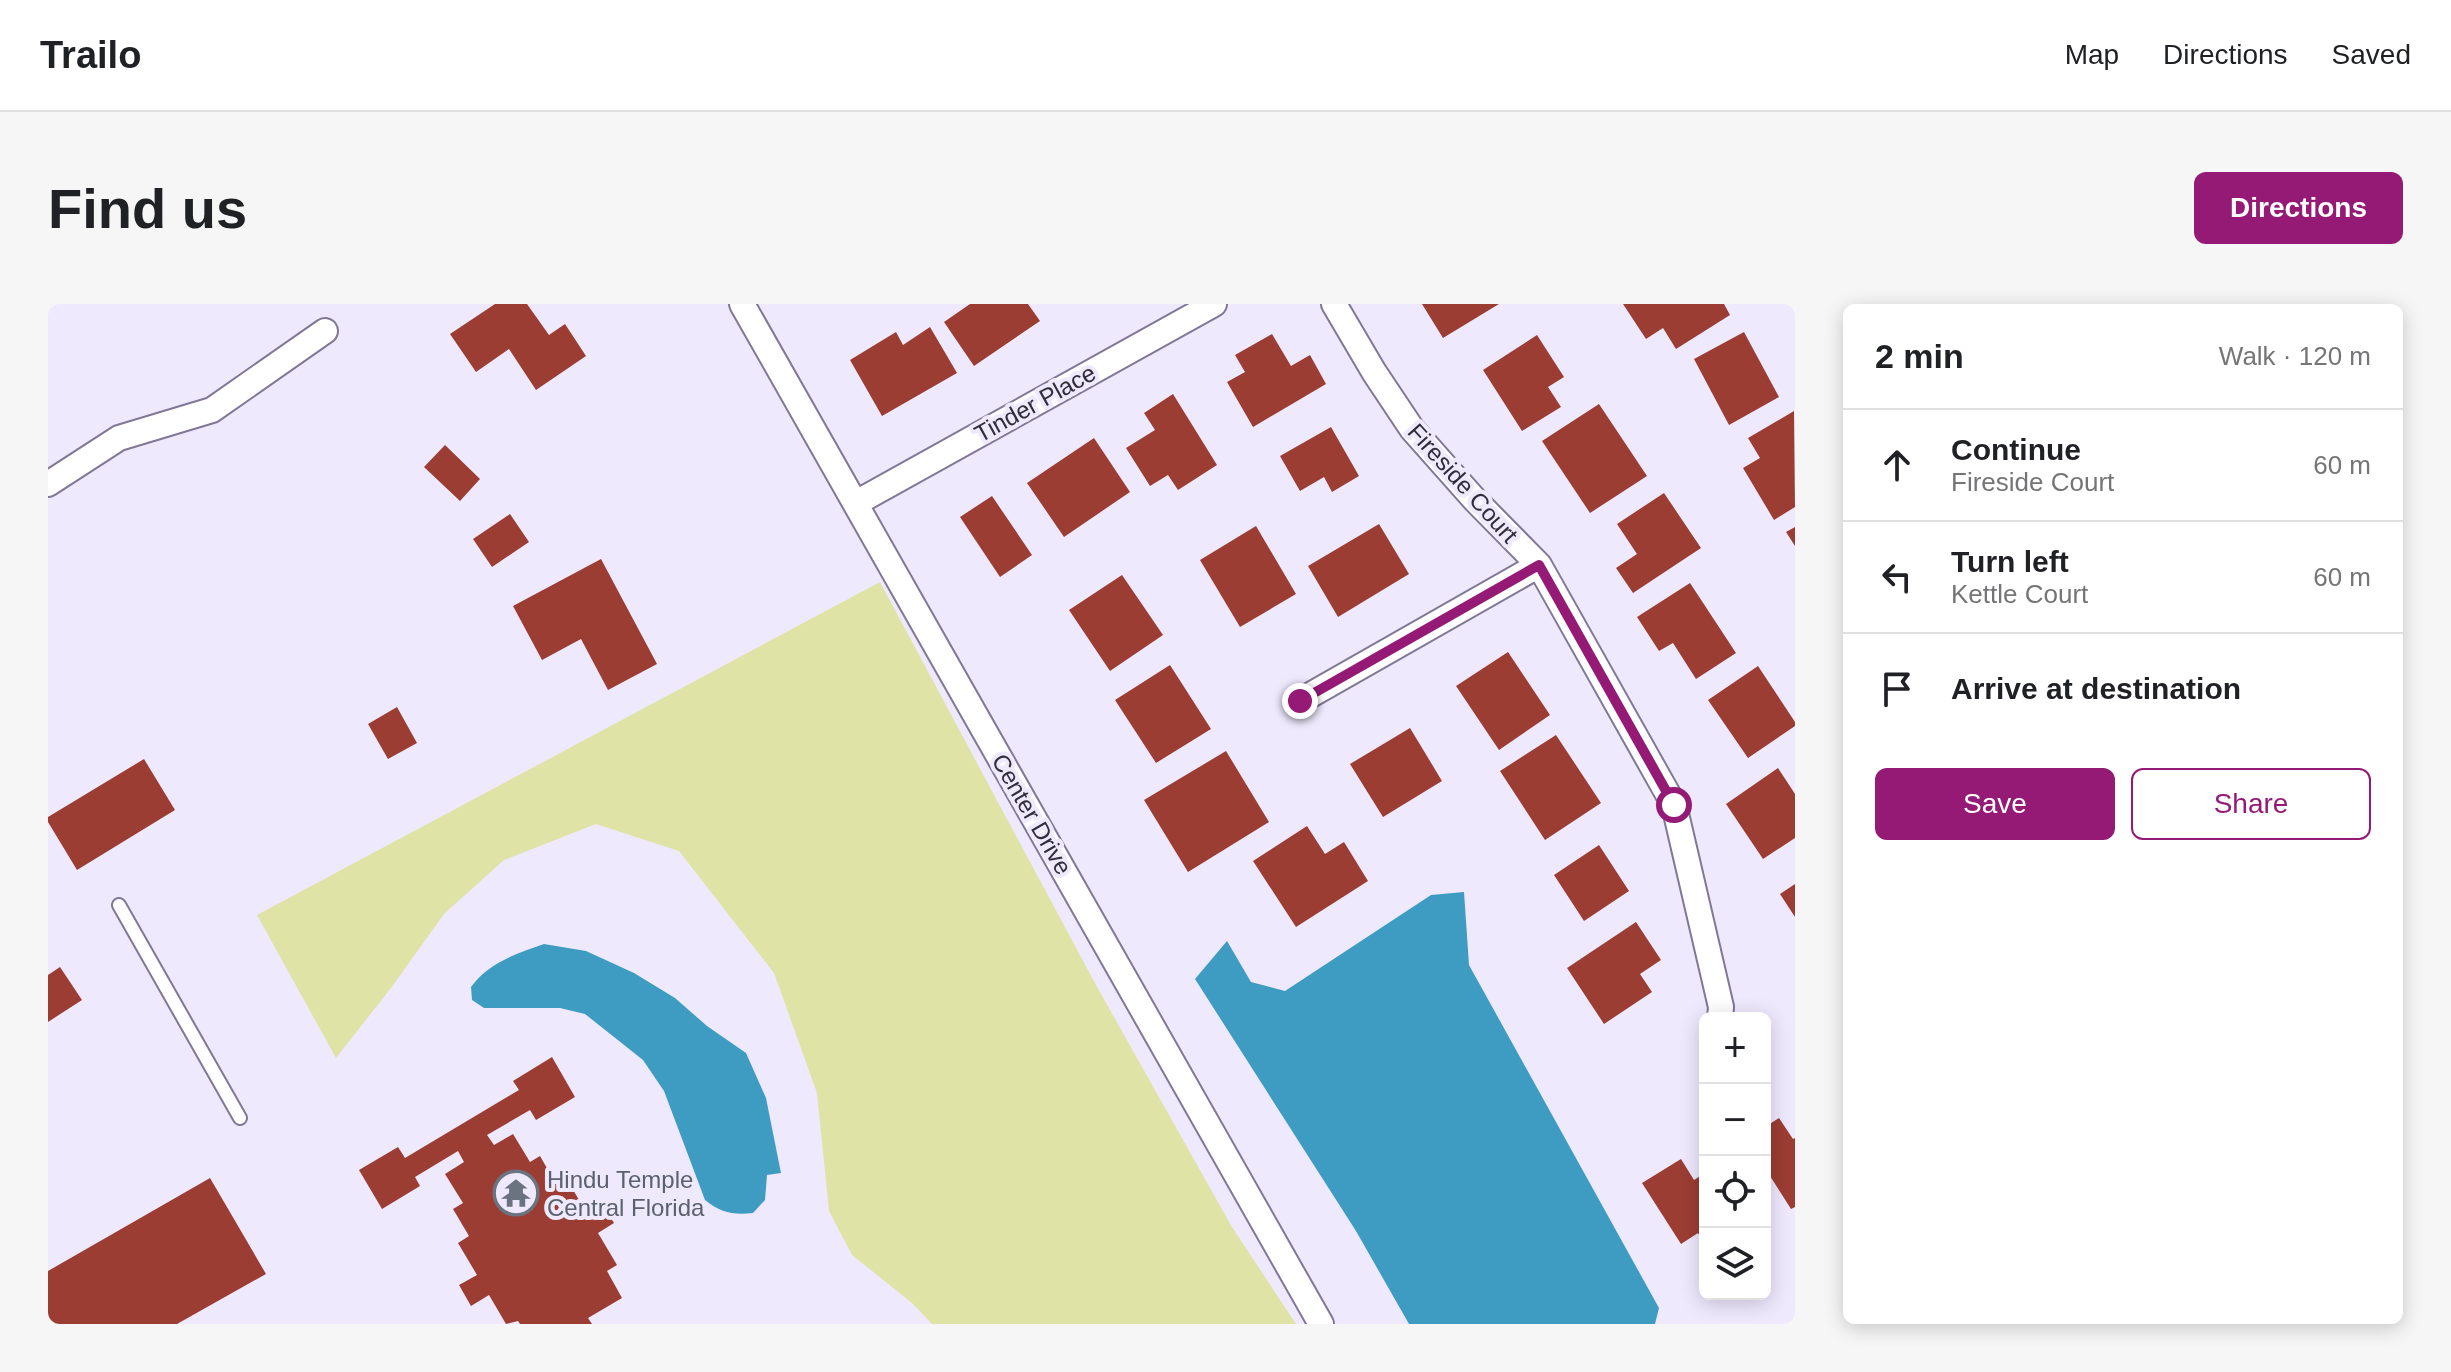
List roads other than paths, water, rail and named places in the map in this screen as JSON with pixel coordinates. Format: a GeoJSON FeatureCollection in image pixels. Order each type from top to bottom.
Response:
{"type":"FeatureCollection","features":[{"type":"Feature","properties":{"kind":"street","name":"Center Drive"},"geometry":{"type":"LineString","coordinates":[[742,304],[1321,1324]]}},
{"type":"Feature","properties":{"kind":"street","name":"Tinder Place"},"geometry":{"type":"LineString","coordinates":[[856,503],[1214,304]]}},
{"type":"Feature","properties":{"kind":"street","name":"Fireside Court"},"geometry":{"type":"LineString","coordinates":[[1334,304],[1412,429],[1475,500],[1539,565],[1674,805],[1721,1012]]}},
{"type":"Feature","properties":{"kind":"street"},"geometry":{"type":"LineString","coordinates":[[48,484],[119,438],[212,410],[325,331]]}},
{"type":"Feature","properties":{"kind":"street"},"geometry":{"type":"LineString","coordinates":[[1300,701],[1539,565]]}},
{"type":"Feature","properties":{"kind":"lane"},"geometry":{"type":"LineString","coordinates":[[119,905],[240,1118]]}},
{"type":"Feature","properties":{"kind":"water"},"geometry":{"type":"Polygon","coordinates":[[[1464,892],[1469,965],[1659,1308],[1655,1324],[1409,1324],[1356,1231],[1195,979],[1227,941],[1251,982],[1285,991],[1431,895],[1464,892]]]}},
{"type":"Feature","properties":{"kind":"water"},"geometry":{"type":"Polygon","coordinates":[[[544,944],[586,951],[634,973],[675,998],[707,1026],[746,1053],[766,1098],[781,1173],[767,1175],[765,1200],[753,1213],[728,1212],[705,1200],[664,1091],[643,1060],[585,1014],[560,1008],[484,1008],[472,1000],[471,987],[486,971],[523,951],[544,944]]]}},
{"type":"Feature","properties":{"kind":"place","name":"Hindu Temple Central Florida"},"geometry":{"type":"Point","coordinates":[516,1193]}}]}
